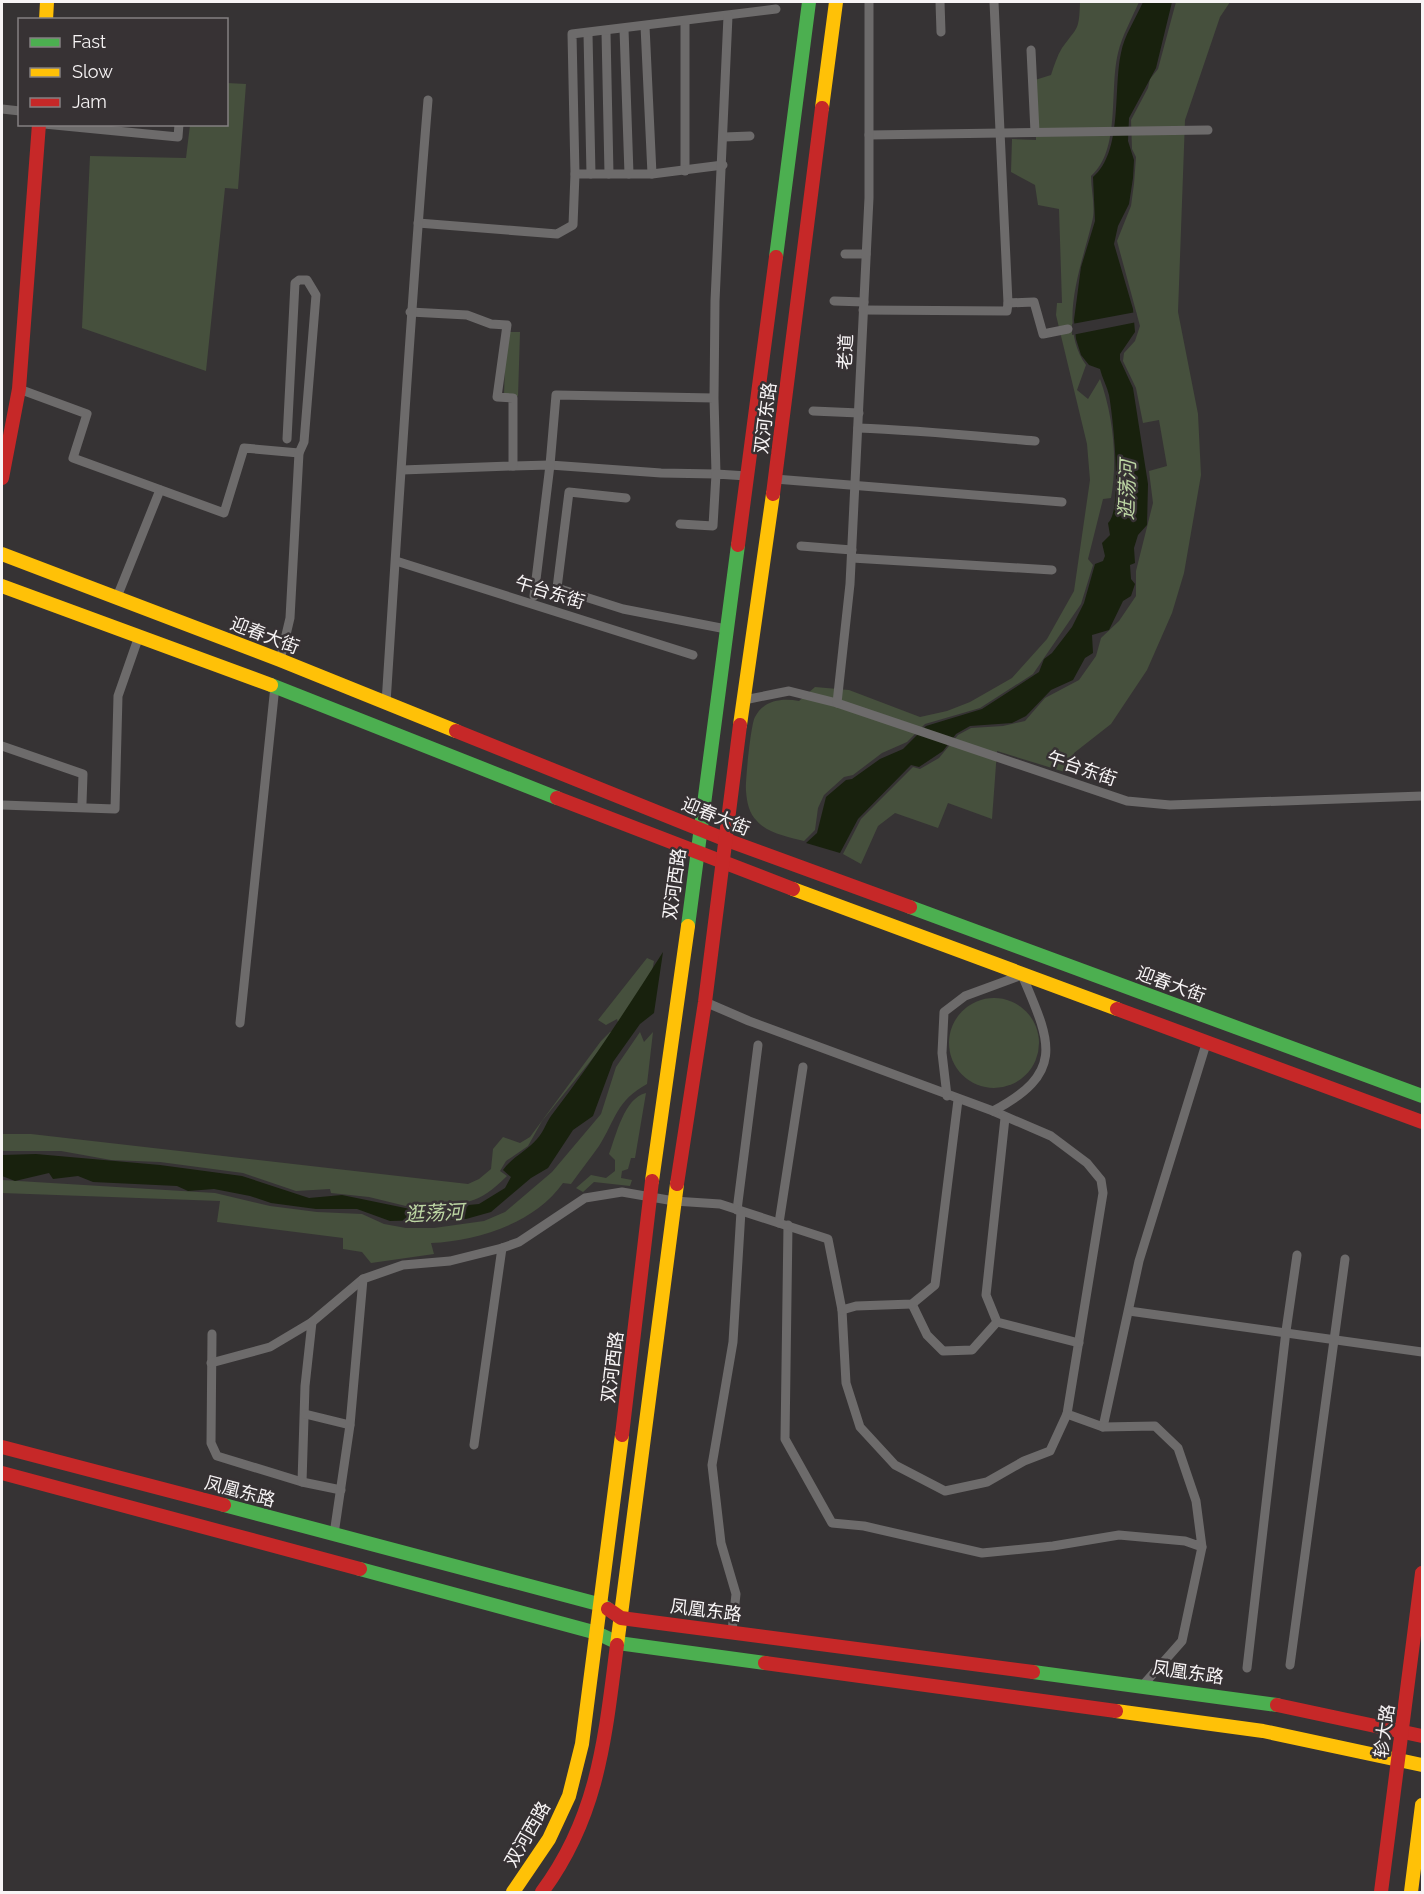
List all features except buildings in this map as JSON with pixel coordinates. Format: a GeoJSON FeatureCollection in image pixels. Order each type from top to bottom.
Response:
{"type":"FeatureCollection","features":[{"type":"Feature","properties":{"kind":"main road"},"geometry":{"type":"LineString","coordinates":[[46,18],[47,2]]}},
{"type":"Feature","properties":{"kind":"main road","name":"双河东路"},"geometry":{"type":"LineString","coordinates":[[701,829],[809,2]]}},
{"type":"Feature","properties":{"kind":"main road","name":"双河东路"},"geometry":{"type":"LineString","coordinates":[[724,839],[775,480],[836,2]]}},
{"type":"Feature","properties":{"kind":"main road"},"geometry":{"type":"LineString","coordinates":[[2,478],[19,389],[42,126]]}},
{"type":"Feature","properties":{"kind":"main road","name":"迎春大街"},"geometry":{"type":"LineString","coordinates":[[2,554],[280,660],[724,839],[1422,1096]]}},
{"type":"Feature","properties":{"kind":"main road"},"geometry":{"type":"LineString","coordinates":[[2,586],[275,686],[696,854],[1422,1122]]}},
{"type":"Feature","properties":{"kind":"main road","name":"双河西路"},"geometry":{"type":"LineString","coordinates":[[513,1893],[549,1839],[569,1796],[582,1744],[602,1605],[650,1197],[701,829]]}},
{"type":"Feature","properties":{"kind":"main road"},"geometry":{"type":"LineString","coordinates":[[542,1893],[570,1853],[587,1814],[599,1777],[674,1201],[709,973],[724,839]]}},
{"type":"Feature","properties":{"kind":"main road","name":"凤凰东路"},"geometry":{"type":"LineString","coordinates":[[2,1447],[602,1605],[621,1618],[732,1630],[1144,1684],[1264,1702],[1422,1736]]}},
{"type":"Feature","properties":{"kind":"main road"},"geometry":{"type":"LineString","coordinates":[[2,1473],[597,1633],[618,1643],[1263,1731],[1398,1758],[1422,1765]]}},
{"type":"Feature","properties":{"kind":"main road","name":"轸大路"},"geometry":{"type":"LineString","coordinates":[[1381,1893],[1422,1574]]}},
{"type":"Feature","properties":{"kind":"main road"},"geometry":{"type":"LineString","coordinates":[[1414,1637],[1422,1651]]}},
{"type":"Feature","properties":{"kind":"main road"},"geometry":{"type":"LineString","coordinates":[[1411,1893],[1422,1805]]}},
{"type":"Feature","properties":{"kind":"main road"},"geometry":{"type":"LineString","coordinates":[[1383,1871],[1393,1854],[1400,1852],[1406,1853],[1414,1873]]}},
{"type":"Feature","properties":{"kind":"street","name":"老道"},"geometry":{"type":"LineString","coordinates":[[837,703],[852,554],[859,412],[869,135],[869,2]]}},
{"type":"Feature","properties":{"kind":"street"},"geometry":{"type":"LineString","coordinates":[[940,2],[941,32]]}},
{"type":"Feature","properties":{"kind":"street"},"geometry":{"type":"LineString","coordinates":[[834,301],[863,306],[1007,311],[1002,132],[994,2]]}},
{"type":"Feature","properties":{"kind":"street"},"geometry":{"type":"LineString","coordinates":[[417,223],[557,234],[573,225],[575,174],[572,34],[606,32],[776,9]]}},
{"type":"Feature","properties":{"kind":"street"},"geometry":{"type":"LineString","coordinates":[[680,524],[713,526],[716,474],[714,398],[716,301],[728,16]]}},
{"type":"Feature","properties":{"kind":"street"},"geometry":{"type":"LineString","coordinates":[[685,21],[685,171]]}},
{"type":"Feature","properties":{"kind":"street"},"geometry":{"type":"LineString","coordinates":[[645,26],[652,174]]}},
{"type":"Feature","properties":{"kind":"street"},"geometry":{"type":"LineString","coordinates":[[624,29],[629,174]]}},
{"type":"Feature","properties":{"kind":"street"},"geometry":{"type":"LineString","coordinates":[[606,32],[609,174]]}},
{"type":"Feature","properties":{"kind":"street"},"geometry":{"type":"LineString","coordinates":[[588,34],[591,174]]}},
{"type":"Feature","properties":{"kind":"street"},"geometry":{"type":"LineString","coordinates":[[1031,50],[1035,132]]}},
{"type":"Feature","properties":{"kind":"street"},"geometry":{"type":"LineString","coordinates":[[386,703],[410,312],[428,100]]}},
{"type":"Feature","properties":{"kind":"street"},"geometry":{"type":"LineString","coordinates":[[2,109],[18,111]]}},
{"type":"Feature","properties":{"kind":"street"},"geometry":{"type":"LineString","coordinates":[[63,126],[178,137],[179,126]]}},
{"type":"Feature","properties":{"kind":"street"},"geometry":{"type":"LineString","coordinates":[[869,135],[1152,129],[1208,130]]}},
{"type":"Feature","properties":{"kind":"street"},"geometry":{"type":"LineString","coordinates":[[724,138],[750,136]]}},
{"type":"Feature","properties":{"kind":"street"},"geometry":{"type":"LineString","coordinates":[[575,174],[652,174],[723,165]]}},
{"type":"Feature","properties":{"kind":"street"},"geometry":{"type":"LineString","coordinates":[[845,254],[866,254]]}},
{"type":"Feature","properties":{"kind":"street"},"geometry":{"type":"LineString","coordinates":[[280,660],[290,618],[299,453],[304,442],[316,295],[307,280],[299,280],[296,283],[287,438]]}},
{"type":"Feature","properties":{"kind":"street"},"geometry":{"type":"LineString","coordinates":[[1008,303],[1034,302],[1043,334],[1068,329]]}},
{"type":"Feature","properties":{"kind":"street"},"geometry":{"type":"LineString","coordinates":[[410,312],[467,315],[491,324],[507,325],[497,397],[513,398],[513,466]]}},
{"type":"Feature","properties":{"kind":"street"},"geometry":{"type":"LineString","coordinates":[[19,389],[87,414],[73,458],[224,513],[244,448],[299,453]]}},
{"type":"Feature","properties":{"kind":"street"},"geometry":{"type":"LineString","coordinates":[[534,596],[556,395],[714,398]]}},
{"type":"Feature","properties":{"kind":"street"},"geometry":{"type":"LineString","coordinates":[[813,411],[859,412]]}},
{"type":"Feature","properties":{"kind":"street"},"geometry":{"type":"LineString","coordinates":[[858,428],[918,430],[958,436],[1035,441]]}},
{"type":"Feature","properties":{"kind":"street"},"geometry":{"type":"LineString","coordinates":[[402,471],[550,465],[747,476]]}},
{"type":"Feature","properties":{"kind":"street"},"geometry":{"type":"LineString","coordinates":[[775,480],[1062,502]]}},
{"type":"Feature","properties":{"kind":"street"},"geometry":{"type":"LineString","coordinates":[[117,597],[160,490]]}},
{"type":"Feature","properties":{"kind":"street"},"geometry":{"type":"LineString","coordinates":[[626,498],[569,492],[557,588],[623,609],[726,629]]}},
{"type":"Feature","properties":{"kind":"street"},"geometry":{"type":"LineString","coordinates":[[801,546],[852,554],[1052,570]]}},
{"type":"Feature","properties":{"kind":"street","name":"午台东街"},"geometry":{"type":"LineString","coordinates":[[396,561],[693,655]]}},
{"type":"Feature","properties":{"kind":"street"},"geometry":{"type":"LineString","coordinates":[[2,805],[115,809],[118,696],[139,636]]}},
{"type":"Feature","properties":{"kind":"street"},"geometry":{"type":"LineString","coordinates":[[240,1023],[275,686]]}},
{"type":"Feature","properties":{"kind":"street","name":"午台东街"},"geometry":{"type":"LineString","coordinates":[[744,700],[789,691],[837,703],[957,746],[1127,801],[1170,805],[1422,796]]}},
{"type":"Feature","properties":{"kind":"street"},"geometry":{"type":"LineString","coordinates":[[2,746],[83,774],[82,803]]}},
{"type":"Feature","properties":{"kind":"street"},"geometry":{"type":"LineString","coordinates":[[947,1096],[942,1053],[944,1011],[965,996],[1022,975],[1048,1045],[1041,1071],[1021,1096],[993,1111]]}},
{"type":"Feature","properties":{"kind":"street"},"geometry":{"type":"LineString","coordinates":[[211,1363],[270,1347],[312,1322],[363,1279],[403,1264],[450,1261],[502,1248],[519,1242],[585,1198],[622,1192],[674,1201],[720,1204],[828,1239],[842,1310],[846,1383],[860,1427],[895,1465],[945,1491],[987,1482],[1024,1461],[1050,1451],[1067,1414],[1103,1193],[1101,1180],[1087,1163],[1052,1136],[993,1111],[947,1096],[855,1059],[749,1022],[705,1002]]}},
{"type":"Feature","properties":{"kind":"street"},"geometry":{"type":"LineString","coordinates":[[1103,1427],[1139,1261],[1206,1044]]}},
{"type":"Feature","properties":{"kind":"street"},"geometry":{"type":"LineString","coordinates":[[732,1630],[736,1593],[721,1543],[712,1465],[733,1342],[739,1210],[758,1045]]}},
{"type":"Feature","properties":{"kind":"street"},"geometry":{"type":"LineString","coordinates":[[803,1067],[784,1224],[785,1439],[832,1523],[864,1526],[982,1553],[1053,1546],[1119,1535],[1185,1542],[1202,1547]]}},
{"type":"Feature","properties":{"kind":"street"},"geometry":{"type":"LineString","coordinates":[[842,1310],[856,1306],[912,1304],[935,1285],[958,1100]]}},
{"type":"Feature","properties":{"kind":"street"},"geometry":{"type":"LineString","coordinates":[[997,1322],[986,1294],[1005,1118]]}},
{"type":"Feature","properties":{"kind":"street"},"geometry":{"type":"LineString","coordinates":[[474,1445],[502,1248]]}},
{"type":"Feature","properties":{"kind":"street"},"geometry":{"type":"LineString","coordinates":[[1247,1668],[1297,1255]]}},
{"type":"Feature","properties":{"kind":"street"},"geometry":{"type":"LineString","coordinates":[[1290,1665],[1345,1259]]}},
{"type":"Feature","properties":{"kind":"street"},"geometry":{"type":"LineString","coordinates":[[334,1534],[350,1425],[363,1279]]}},
{"type":"Feature","properties":{"kind":"street"},"geometry":{"type":"LineString","coordinates":[[912,1304],[927,1335],[943,1351],[972,1350],[997,1322]]}},
{"type":"Feature","properties":{"kind":"street"},"geometry":{"type":"LineString","coordinates":[[1129,1311],[1286,1331],[1422,1352]]}},
{"type":"Feature","properties":{"kind":"street"},"geometry":{"type":"LineString","coordinates":[[302,1482],[305,1386],[312,1322]]}},
{"type":"Feature","properties":{"kind":"street"},"geometry":{"type":"LineString","coordinates":[[997,1322],[1079,1343]]}},
{"type":"Feature","properties":{"kind":"street"},"geometry":{"type":"LineString","coordinates":[[212,1334],[211,1443],[217,1456],[302,1482],[341,1490]]}},
{"type":"Feature","properties":{"kind":"street"},"geometry":{"type":"LineString","coordinates":[[305,1414],[350,1425]]}},
{"type":"Feature","properties":{"kind":"street"},"geometry":{"type":"LineString","coordinates":[[1067,1414],[1103,1427],[1155,1426],[1178,1448],[1196,1502],[1202,1547],[1182,1641],[1144,1684]]}},
{"type":"Feature","properties":{"kind":"shaded area"},"geometry":{"type":"Polygon","coordinates":[[[1080,2],[1139,2],[1118,53],[1110,135],[1107,151],[1091,176],[1093,217],[1074,295],[1073,332],[1086,365],[1077,390],[1088,399],[1100,379],[1111,422],[1114,453],[1111,498],[1103,499],[1088,559],[1093,565],[1081,604],[1033,674],[980,708],[925,724],[907,742],[882,753],[853,775],[844,777],[824,795],[818,808],[815,830],[804,841],[779,834],[766,829],[754,818],[746,795],[752,730],[755,717],[763,707],[780,700],[799,701],[815,687],[849,690],[920,717],[947,711],[970,702],[1012,678],[1047,639],[1074,591],[1090,480],[1087,444],[1056,315],[1057,303],[1062,303],[1059,209],[1038,205],[1035,185],[1011,172],[1012,139],[1036,140],[1035,80],[1051,75],[1060,51],[1077,28],[1080,2]]]}},
{"type":"Feature","properties":{"kind":"shaded area"},"geometry":{"type":"Polygon","coordinates":[[[1176,2],[1230,2],[1220,17],[1185,120],[1178,312],[1198,414],[1201,475],[1184,573],[1172,613],[1147,670],[1111,724],[1074,753],[1068,773],[997,751],[992,819],[948,803],[938,828],[895,813],[878,826],[861,864],[843,854],[861,819],[913,767],[920,769],[939,758],[958,735],[971,728],[1003,726],[1025,721],[1045,698],[1079,680],[1096,656],[1101,638],[1119,621],[1136,596],[1136,571],[1153,503],[1149,471],[1167,466],[1159,420],[1143,423],[1136,388],[1123,361],[1124,353],[1135,341],[1140,326],[1117,241],[1131,206],[1134,184],[1136,157],[1132,149],[1131,120],[1148,88],[1150,79],[1158,69],[1176,2]]]}},
{"type":"Feature","properties":{"kind":"shaded area"},"geometry":{"type":"Polygon","coordinates":[[[228,83],[246,84],[238,189],[225,188],[206,371],[82,328],[90,156],[186,158],[190,126],[228,126],[228,83]]]}},
{"type":"Feature","properties":{"kind":"shaded area"},"geometry":{"type":"Polygon","coordinates":[[[506,332],[520,332],[518,396],[504,395],[506,332]]]}},
{"type":"Feature","properties":{"kind":"shaded area"},"geometry":{"type":"Polygon","coordinates":[[[647,958],[654,961],[651,977],[623,1028],[597,1053],[542,1121],[528,1146],[506,1161],[500,1171],[507,1176],[487,1193],[470,1201],[425,1206],[419,1203],[414,1208],[369,1197],[331,1193],[330,1189],[296,1191],[243,1173],[160,1162],[111,1160],[61,1151],[2,1151],[2,1134],[31,1134],[468,1184],[479,1179],[491,1169],[493,1149],[503,1137],[520,1143],[530,1137],[601,1041],[610,1032],[615,1031],[619,1025],[617,1019],[606,1025],[598,1020],[647,958]]]}},
{"type":"Feature","properties":{"kind":"shaded area"},"geometry":{"type":"Polygon","coordinates":[[[985,998],[1003,998],[1019,1005],[1032,1018],[1039,1034],[1039,1052],[1032,1068],[1019,1081],[1003,1088],[985,1088],[969,1081],[956,1068],[949,1052],[949,1034],[956,1018],[969,1005],[985,998]]]}},
{"type":"Feature","properties":{"kind":"shaded area"},"geometry":{"type":"Polygon","coordinates":[[[640,1032],[644,1042],[653,1032],[647,1084],[623,1104],[599,1146],[571,1184],[563,1183],[537,1209],[504,1227],[468,1238],[431,1243],[434,1254],[371,1263],[362,1252],[343,1249],[343,1238],[217,1222],[220,1201],[2,1193],[2,1180],[215,1193],[270,1206],[317,1212],[362,1214],[384,1224],[406,1228],[434,1228],[484,1221],[505,1212],[552,1172],[601,1114],[616,1067],[640,1032]]]}},
{"type":"Feature","properties":{"kind":"shaded area"},"geometry":{"type":"Polygon","coordinates":[[[646,1093],[635,1158],[631,1158],[628,1169],[622,1171],[621,1178],[632,1180],[630,1186],[594,1182],[583,1192],[576,1188],[591,1175],[606,1178],[615,1171],[615,1160],[609,1154],[618,1128],[632,1102],[638,1096],[646,1093]]]}},
{"type":"Feature","properties":{"kind":"water","name":"逛荡河"},"geometry":{"type":"Polygon","coordinates":[[[1143,2],[1172,2],[1156,68],[1129,118],[1128,141],[1134,160],[1133,178],[1129,204],[1118,226],[1114,244],[1133,309],[1135,332],[1120,354],[1120,360],[1133,388],[1148,484],[1147,525],[1138,535],[1134,548],[1135,563],[1130,565],[1131,579],[1135,584],[1131,596],[1123,601],[1109,630],[1092,635],[1093,653],[1085,658],[1073,680],[1051,690],[1026,716],[1012,723],[970,726],[956,734],[943,751],[919,767],[911,765],[858,819],[840,853],[806,843],[817,833],[826,797],[846,780],[852,779],[880,759],[903,749],[926,726],[982,709],[1039,672],[1044,659],[1052,653],[1072,627],[1084,603],[1095,564],[1103,561],[1105,556],[1102,543],[1110,535],[1108,523],[1113,515],[1116,483],[1111,406],[1100,369],[1089,365],[1081,355],[1074,320],[1081,267],[1095,221],[1093,177],[1109,152],[1113,136],[1121,53],[1127,34],[1143,2]]]}},
{"type":"Feature","properties":{"kind":"water","name":"逛荡河"},"geometry":{"type":"Polygon","coordinates":[[[663,952],[654,1013],[640,1024],[613,1062],[593,1116],[573,1130],[548,1168],[531,1178],[491,1212],[466,1219],[390,1221],[357,1209],[316,1209],[271,1203],[214,1189],[188,1191],[177,1186],[93,1182],[78,1176],[53,1179],[49,1173],[15,1181],[2,1176],[2,1155],[36,1154],[160,1165],[242,1176],[309,1198],[342,1195],[415,1210],[479,1204],[505,1188],[511,1177],[503,1170],[539,1137],[551,1116],[623,1015],[663,952]]]}},
{"type":"Feature","properties":{"kind":"pier"},"geometry":{"type":"Polygon","coordinates":[[[1136,312],[1137,322],[1072,335],[1072,324],[1136,312]]]}},
{"type":"Feature","properties":{"kind":"traffic: fast"},"geometry":{"type":"LineString","coordinates":[[776,257],[809,2]]}},
{"type":"Feature","properties":{"kind":"traffic: fast"},"geometry":{"type":"LineString","coordinates":[[688,926],[738,545]]}},
{"type":"Feature","properties":{"kind":"traffic: fast"},"geometry":{"type":"LineString","coordinates":[[271,685],[557,798]]}},
{"type":"Feature","properties":{"kind":"traffic: fast"},"geometry":{"type":"LineString","coordinates":[[910,907],[1422,1096]]}},
{"type":"Feature","properties":{"kind":"traffic: fast"},"geometry":{"type":"LineString","coordinates":[[224,1505],[602,1605],[608,1609]]}},
{"type":"Feature","properties":{"kind":"traffic: fast"},"geometry":{"type":"LineString","coordinates":[[360,1569],[597,1633],[618,1643],[765,1663]]}},
{"type":"Feature","properties":{"kind":"traffic: fast"},"geometry":{"type":"LineString","coordinates":[[1033,1672],[1277,1705]]}},
{"type":"Feature","properties":{"kind":"traffic: slow"},"geometry":{"type":"LineString","coordinates":[[46,18],[47,2]]}},
{"type":"Feature","properties":{"kind":"traffic: slow"},"geometry":{"type":"LineString","coordinates":[[822,108],[836,2]]}},
{"type":"Feature","properties":{"kind":"traffic: slow"},"geometry":{"type":"LineString","coordinates":[[740,725],[773,494]]}},
{"type":"Feature","properties":{"kind":"traffic: slow"},"geometry":{"type":"LineString","coordinates":[[2,554],[280,660],[456,731]]}},
{"type":"Feature","properties":{"kind":"traffic: slow"},"geometry":{"type":"LineString","coordinates":[[2,586],[271,685]]}},
{"type":"Feature","properties":{"kind":"traffic: slow"},"geometry":{"type":"LineString","coordinates":[[793,889],[1117,1009]]}},
{"type":"Feature","properties":{"kind":"traffic: slow"},"geometry":{"type":"LineString","coordinates":[[652,1181],[688,926]]}},
{"type":"Feature","properties":{"kind":"traffic: slow"},"geometry":{"type":"LineString","coordinates":[[617,1645],[677,1184]]}},
{"type":"Feature","properties":{"kind":"traffic: slow"},"geometry":{"type":"LineString","coordinates":[[513,1892],[549,1839],[569,1796],[582,1744],[622,1435]]}},
{"type":"Feature","properties":{"kind":"traffic: slow"},"geometry":{"type":"LineString","coordinates":[[1116,1711],[1263,1731],[1422,1765]]}},
{"type":"Feature","properties":{"kind":"traffic: slow"},"geometry":{"type":"LineString","coordinates":[[1411,1892],[1422,1805]]}},
{"type":"Feature","properties":{"kind":"traffic: jam"},"geometry":{"type":"LineString","coordinates":[[773,494],[822,108]]}},
{"type":"Feature","properties":{"kind":"traffic: jam"},"geometry":{"type":"LineString","coordinates":[[2,478],[19,389],[39,126]]}},
{"type":"Feature","properties":{"kind":"traffic: jam"},"geometry":{"type":"LineString","coordinates":[[738,545],[776,257]]}},
{"type":"Feature","properties":{"kind":"traffic: jam"},"geometry":{"type":"LineString","coordinates":[[677,1184],[705,1002],[740,725]]}},
{"type":"Feature","properties":{"kind":"traffic: jam"},"geometry":{"type":"LineString","coordinates":[[456,731],[724,839],[910,907]]}},
{"type":"Feature","properties":{"kind":"traffic: jam"},"geometry":{"type":"LineString","coordinates":[[557,798],[793,889]]}},
{"type":"Feature","properties":{"kind":"traffic: jam"},"geometry":{"type":"LineString","coordinates":[[1117,1009],[1422,1122]]}},
{"type":"Feature","properties":{"kind":"traffic: jam"},"geometry":{"type":"LineString","coordinates":[[622,1435],[652,1181]]}},
{"type":"Feature","properties":{"kind":"traffic: jam"},"geometry":{"type":"LineString","coordinates":[[2,1447],[224,1505]]}},
{"type":"Feature","properties":{"kind":"traffic: jam"},"geometry":{"type":"LineString","coordinates":[[2,1473],[360,1569]]}},
{"type":"Feature","properties":{"kind":"traffic: jam"},"geometry":{"type":"LineString","coordinates":[[1381,1892],[1422,1573]]}},
{"type":"Feature","properties":{"kind":"traffic: jam"},"geometry":{"type":"LineString","coordinates":[[608,1609],[621,1618],[1033,1672]]}},
{"type":"Feature","properties":{"kind":"traffic: jam"},"geometry":{"type":"LineString","coordinates":[[542,1892],[561,1863],[588,1804],[603,1743],[617,1645]]}},
{"type":"Feature","properties":{"kind":"traffic: jam"},"geometry":{"type":"LineString","coordinates":[[765,1663],[1116,1711]]}},
{"type":"Feature","properties":{"kind":"traffic: jam"},"geometry":{"type":"LineString","coordinates":[[1277,1705],[1422,1736]]}}]}
